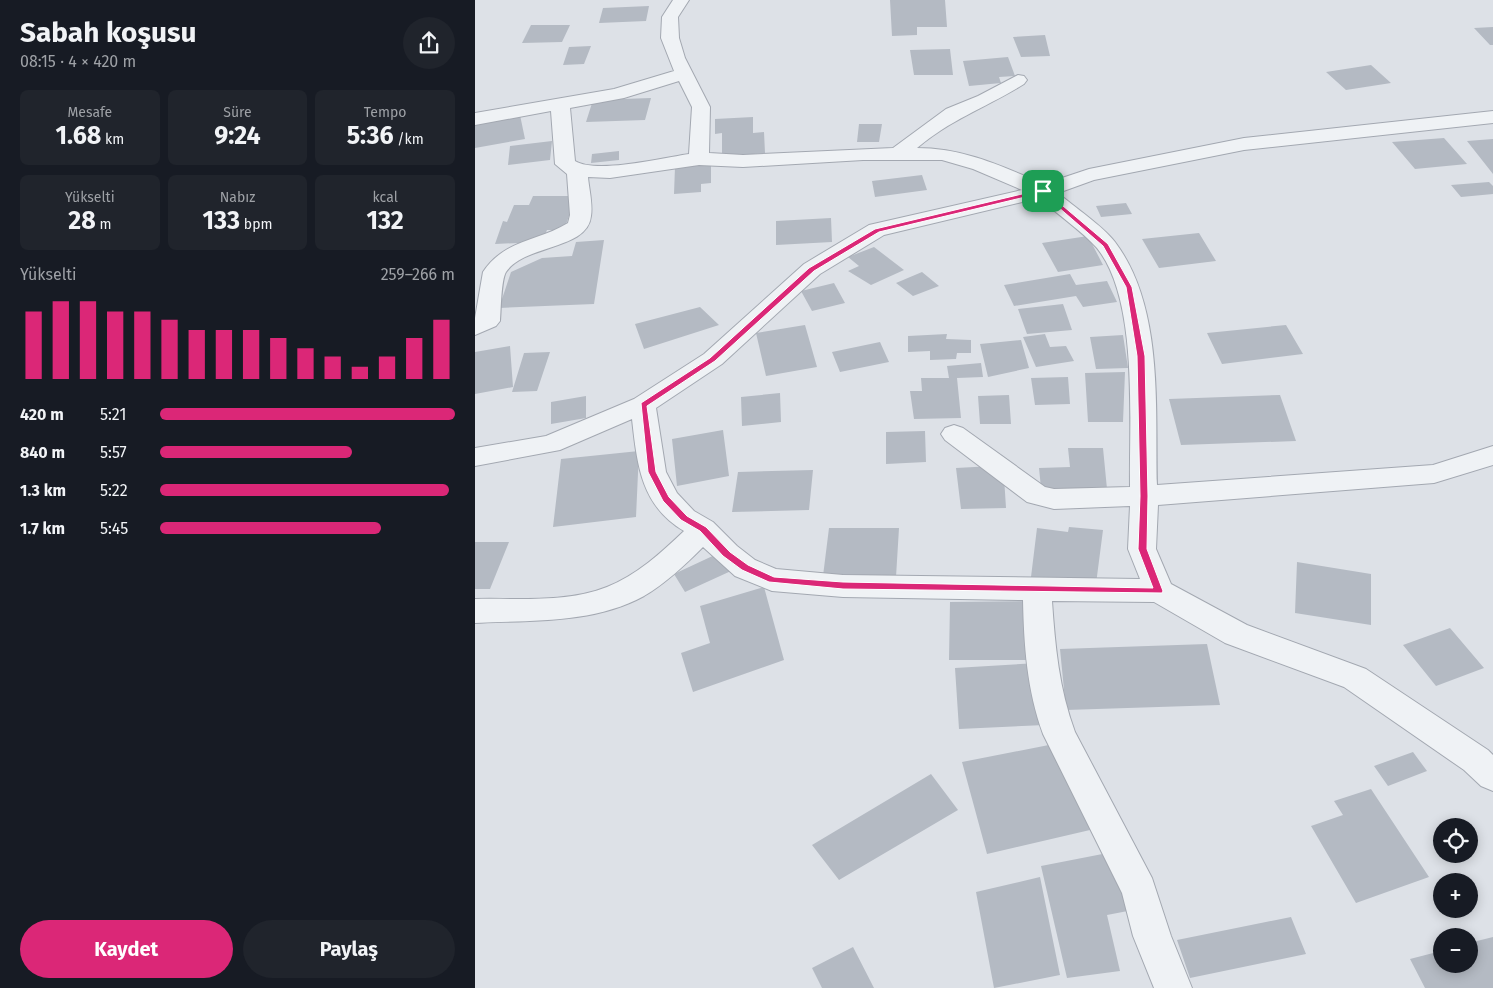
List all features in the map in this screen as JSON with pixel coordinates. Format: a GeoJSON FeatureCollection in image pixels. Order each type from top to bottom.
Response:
{"type":"FeatureCollection","features":[{"type":"Feature","properties":{"kind":"street"},"geometry":{"type":"LineString","coordinates":[[681,0],[670,17],[670,38],[676,58],[701,107],[699,159]]}},
{"type":"Feature","properties":{"kind":"street"},"geometry":{"type":"LineString","coordinates":[[475,119],[504,112],[560,105],[617,94],[685,73]]}},
{"type":"Feature","properties":{"kind":"street"},"geometry":{"type":"LineString","coordinates":[[898,154],[922,134],[953,113],[985,100],[1018,80]]}},
{"type":"Feature","properties":{"kind":"street"},"geometry":{"type":"LineString","coordinates":[[560,105],[565,164],[577,171],[610,172],[699,159],[743,161],[898,154],[943,154],[980,165],[1043,191],[1106,245],[1129,287],[1141,356],[1144,496],[1142,549],[1159,591]]}},
{"type":"Feature","properties":{"kind":"street"},"geometry":{"type":"LineString","coordinates":[[475,457],[551,444],[643,405],[713,359],[812,269],[877,230],[1043,191],[1089,175],[1244,144],[1493,117]]}},
{"type":"Feature","properties":{"kind":"street"},"geometry":{"type":"LineString","coordinates":[[475,328],[489,320],[494,272],[507,258],[523,248],[560,237],[578,226],[581,215],[577,171]]}},
{"type":"Feature","properties":{"kind":"street"},"geometry":{"type":"LineString","coordinates":[[643,405],[652,472],[666,499],[684,518],[703,529],[727,554],[745,568],[773,580],[843,586],[1159,591],[1236,634],[1355,678],[1476,760],[1493,776]]}},
{"type":"Feature","properties":{"kind":"street"},"geometry":{"type":"LineString","coordinates":[[954,434],[999,469],[1037,494],[1053,498],[1144,496],[1434,474],[1493,455]]}},
{"type":"Feature","properties":{"kind":"street"},"geometry":{"type":"LineString","coordinates":[[475,611],[588,604],[633,589],[673,560],[703,529]]}},
{"type":"Feature","properties":{"kind":"street"},"geometry":{"type":"LineString","coordinates":[[1037,589],[1039,649],[1050,712],[1059,734],[1139,890],[1152,936],[1173,988]]}},
{"type":"Feature","properties":{"kind":"building"},"geometry":{"type":"Polygon","coordinates":[[[890,0],[945,0],[947,27],[917,27],[917,35],[892,36],[890,0]]]}},
{"type":"Feature","properties":{"kind":"building"},"geometry":{"type":"Polygon","coordinates":[[[649,6],[646,21],[599,23],[603,8],[649,6]]]}},
{"type":"Feature","properties":{"kind":"building"},"geometry":{"type":"Polygon","coordinates":[[[531,25],[570,25],[562,42],[522,43],[531,25]]]}},
{"type":"Feature","properties":{"kind":"building"},"geometry":{"type":"Polygon","coordinates":[[[1493,27],[1493,45],[1490,45],[1474,28],[1493,27]]]}},
{"type":"Feature","properties":{"kind":"building"},"geometry":{"type":"Polygon","coordinates":[[[1045,35],[1050,56],[1021,57],[1013,37],[1045,35]]]}},
{"type":"Feature","properties":{"kind":"building"},"geometry":{"type":"Polygon","coordinates":[[[591,46],[584,64],[563,65],[569,47],[591,46]]]}},
{"type":"Feature","properties":{"kind":"building"},"geometry":{"type":"Polygon","coordinates":[[[950,49],[953,75],[914,75],[910,50],[950,49]]]}},
{"type":"Feature","properties":{"kind":"building"},"geometry":{"type":"Polygon","coordinates":[[[1008,57],[1015,76],[999,77],[1001,83],[969,86],[963,61],[1008,57]]]}},
{"type":"Feature","properties":{"kind":"building"},"geometry":{"type":"Polygon","coordinates":[[[1371,65],[1391,83],[1346,90],[1326,72],[1371,65]]]}},
{"type":"Feature","properties":{"kind":"building"},"geometry":{"type":"Polygon","coordinates":[[[651,98],[645,120],[586,122],[593,100],[651,98]]]}},
{"type":"Feature","properties":{"kind":"building"},"geometry":{"type":"Polygon","coordinates":[[[520,115],[525,139],[475,148],[475,123],[520,115]]]}},
{"type":"Feature","properties":{"kind":"building"},"geometry":{"type":"Polygon","coordinates":[[[753,117],[753,133],[764,132],[765,153],[722,157],[722,133],[715,134],[715,119],[753,117]]]}},
{"type":"Feature","properties":{"kind":"building"},"geometry":{"type":"Polygon","coordinates":[[[859,124],[882,124],[879,142],[857,142],[859,124]]]}},
{"type":"Feature","properties":{"kind":"building"},"geometry":{"type":"Polygon","coordinates":[[[1444,138],[1467,164],[1415,169],[1392,142],[1444,138]]]}},
{"type":"Feature","properties":{"kind":"building"},"geometry":{"type":"Polygon","coordinates":[[[1493,139],[1493,174],[1467,141],[1493,139]]]}},
{"type":"Feature","properties":{"kind":"building"},"geometry":{"type":"Polygon","coordinates":[[[552,141],[550,160],[508,165],[510,146],[552,141]]]}},
{"type":"Feature","properties":{"kind":"building"},"geometry":{"type":"Polygon","coordinates":[[[619,151],[619,160],[591,163],[592,154],[619,151]]]}},
{"type":"Feature","properties":{"kind":"building"},"geometry":{"type":"Polygon","coordinates":[[[711,164],[711,183],[701,184],[701,192],[674,194],[675,167],[711,164]]]}},
{"type":"Feature","properties":{"kind":"building"},"geometry":{"type":"Polygon","coordinates":[[[922,175],[927,190],[875,197],[872,181],[922,175]]]}},
{"type":"Feature","properties":{"kind":"building"},"geometry":{"type":"Polygon","coordinates":[[[1489,182],[1493,186],[1493,194],[1461,197],[1451,185],[1489,182]]]}},
{"type":"Feature","properties":{"kind":"building"},"geometry":{"type":"Polygon","coordinates":[[[533,196],[576,196],[564,230],[547,230],[542,242],[495,244],[503,221],[507,222],[514,205],[529,205],[533,196]]]}},
{"type":"Feature","properties":{"kind":"building"},"geometry":{"type":"Polygon","coordinates":[[[1126,203],[1132,214],[1101,217],[1096,206],[1126,203]]]}},
{"type":"Feature","properties":{"kind":"building"},"geometry":{"type":"Polygon","coordinates":[[[831,218],[832,242],[776,245],[776,221],[831,218]]]}},
{"type":"Feature","properties":{"kind":"building"},"geometry":{"type":"Polygon","coordinates":[[[1199,233],[1216,261],[1159,268],[1142,239],[1199,233]]]}},
{"type":"Feature","properties":{"kind":"building"},"geometry":{"type":"Polygon","coordinates":[[[1088,236],[1103,265],[1058,272],[1042,243],[1088,236]]]}},
{"type":"Feature","properties":{"kind":"building"},"geometry":{"type":"Polygon","coordinates":[[[604,240],[594,304],[499,308],[511,272],[542,258],[572,256],[576,242],[604,240]]]}},
{"type":"Feature","properties":{"kind":"building"},"geometry":{"type":"Polygon","coordinates":[[[874,247],[904,270],[871,285],[848,271],[859,266],[848,257],[874,247]]]}},
{"type":"Feature","properties":{"kind":"building"},"geometry":{"type":"Polygon","coordinates":[[[922,272],[939,286],[913,296],[896,283],[922,272]]]}},
{"type":"Feature","properties":{"kind":"building"},"geometry":{"type":"Polygon","coordinates":[[[1070,274],[1076,285],[1107,281],[1117,302],[1083,307],[1076,296],[1014,306],[1004,285],[1070,274]]]}},
{"type":"Feature","properties":{"kind":"building"},"geometry":{"type":"Polygon","coordinates":[[[834,283],[845,303],[812,311],[801,291],[834,283]]]}},
{"type":"Feature","properties":{"kind":"building"},"geometry":{"type":"Polygon","coordinates":[[[1063,304],[1072,330],[1027,334],[1018,309],[1063,304]]]}},
{"type":"Feature","properties":{"kind":"building"},"geometry":{"type":"Polygon","coordinates":[[[700,307],[719,325],[644,349],[635,324],[700,307]]]}},
{"type":"Feature","properties":{"kind":"building"},"geometry":{"type":"Polygon","coordinates":[[[805,325],[817,367],[766,376],[756,333],[805,325]]]}},
{"type":"Feature","properties":{"kind":"building"},"geometry":{"type":"Polygon","coordinates":[[[1286,325],[1303,354],[1222,364],[1207,333],[1286,325]]]}},
{"type":"Feature","properties":{"kind":"building"},"geometry":{"type":"Polygon","coordinates":[[[947,334],[946,339],[971,340],[971,353],[957,353],[956,359],[930,360],[930,351],[908,352],[908,336],[947,334]]]}},
{"type":"Feature","properties":{"kind":"building"},"geometry":{"type":"Polygon","coordinates":[[[1045,334],[1050,347],[1066,346],[1074,361],[1036,367],[1023,337],[1045,334]]]}},
{"type":"Feature","properties":{"kind":"building"},"geometry":{"type":"Polygon","coordinates":[[[1123,335],[1128,368],[1096,369],[1090,337],[1123,335]]]}},
{"type":"Feature","properties":{"kind":"building"},"geometry":{"type":"Polygon","coordinates":[[[1021,340],[1029,368],[988,377],[980,344],[1021,340]]]}},
{"type":"Feature","properties":{"kind":"building"},"geometry":{"type":"Polygon","coordinates":[[[880,342],[889,362],[840,372],[832,352],[880,342]]]}},
{"type":"Feature","properties":{"kind":"building"},"geometry":{"type":"Polygon","coordinates":[[[510,346],[513,387],[475,394],[475,352],[510,346]]]}},
{"type":"Feature","properties":{"kind":"building"},"geometry":{"type":"Polygon","coordinates":[[[550,352],[537,391],[512,392],[524,353],[550,352]]]}},
{"type":"Feature","properties":{"kind":"building"},"geometry":{"type":"Polygon","coordinates":[[[981,363],[983,377],[957,378],[961,418],[914,419],[910,391],[922,391],[921,378],[949,378],[947,366],[981,363]]]}},
{"type":"Feature","properties":{"kind":"building"},"geometry":{"type":"Polygon","coordinates":[[[1125,372],[1123,422],[1088,422],[1085,373],[1125,372]]]}},
{"type":"Feature","properties":{"kind":"building"},"geometry":{"type":"Polygon","coordinates":[[[1068,377],[1070,404],[1035,405],[1031,378],[1068,377]]]}},
{"type":"Feature","properties":{"kind":"building"},"geometry":{"type":"Polygon","coordinates":[[[780,393],[781,422],[742,426],[741,397],[780,393]]]}},
{"type":"Feature","properties":{"kind":"building"},"geometry":{"type":"Polygon","coordinates":[[[1009,395],[1011,424],[980,424],[978,396],[1009,395]]]}},
{"type":"Feature","properties":{"kind":"building"},"geometry":{"type":"Polygon","coordinates":[[[1280,395],[1296,441],[1181,445],[1169,399],[1280,395]]]}},
{"type":"Feature","properties":{"kind":"building"},"geometry":{"type":"Polygon","coordinates":[[[586,396],[586,418],[551,424],[551,402],[586,396]]]}},
{"type":"Feature","properties":{"kind":"building"},"geometry":{"type":"Polygon","coordinates":[[[723,430],[729,476],[677,486],[672,439],[723,430]]]}},
{"type":"Feature","properties":{"kind":"building"},"geometry":{"type":"Polygon","coordinates":[[[925,431],[926,462],[886,464],[886,432],[925,431]]]}},
{"type":"Feature","properties":{"kind":"building"},"geometry":{"type":"Polygon","coordinates":[[[1068,448],[1103,448],[1107,489],[1041,488],[1039,468],[1070,467],[1068,448]]]}},
{"type":"Feature","properties":{"kind":"building"},"geometry":{"type":"Polygon","coordinates":[[[639,451],[636,517],[553,527],[561,459],[639,451]]]}},
{"type":"Feature","properties":{"kind":"building"},"geometry":{"type":"Polygon","coordinates":[[[993,466],[994,477],[1004,477],[1006,508],[961,509],[956,468],[993,466]]]}},
{"type":"Feature","properties":{"kind":"building"},"geometry":{"type":"Polygon","coordinates":[[[813,470],[809,510],[732,512],[738,472],[813,470]]]}},
{"type":"Feature","properties":{"kind":"building"},"geometry":{"type":"Polygon","coordinates":[[[1069,527],[1103,530],[1096,584],[1031,577],[1037,528],[1068,532],[1069,527]]]}},
{"type":"Feature","properties":{"kind":"building"},"geometry":{"type":"Polygon","coordinates":[[[829,528],[899,528],[896,577],[823,576],[829,528]]]}},
{"type":"Feature","properties":{"kind":"building"},"geometry":{"type":"Polygon","coordinates":[[[475,542],[509,542],[490,589],[475,589],[475,542]]]}},
{"type":"Feature","properties":{"kind":"building"},"geometry":{"type":"Polygon","coordinates":[[[719,553],[731,571],[685,592],[674,574],[719,553]]]}},
{"type":"Feature","properties":{"kind":"building"},"geometry":{"type":"Polygon","coordinates":[[[1297,562],[1371,574],[1371,625],[1295,613],[1297,562]]]}},
{"type":"Feature","properties":{"kind":"building"},"geometry":{"type":"Polygon","coordinates":[[[764,587],[784,660],[693,692],[681,653],[710,643],[700,606],[764,587]]]}},
{"type":"Feature","properties":{"kind":"building"},"geometry":{"type":"Polygon","coordinates":[[[1029,601],[1032,660],[949,660],[950,602],[1029,601]]]}},
{"type":"Feature","properties":{"kind":"building"},"geometry":{"type":"Polygon","coordinates":[[[1450,628],[1484,668],[1436,686],[1403,645],[1450,628]]]}},
{"type":"Feature","properties":{"kind":"building"},"geometry":{"type":"Polygon","coordinates":[[[1207,644],[1220,705],[1066,710],[1060,649],[1207,644]]]}},
{"type":"Feature","properties":{"kind":"building"},"geometry":{"type":"Polygon","coordinates":[[[1038,663],[1045,725],[959,729],[955,668],[1038,663]]]}},
{"type":"Feature","properties":{"kind":"building"},"geometry":{"type":"Polygon","coordinates":[[[1059,743],[1090,830],[987,854],[962,762],[1059,743]]]}},
{"type":"Feature","properties":{"kind":"building"},"geometry":{"type":"Polygon","coordinates":[[[1413,752],[1427,771],[1388,786],[1374,766],[1413,752]]]}},
{"type":"Feature","properties":{"kind":"building"},"geometry":{"type":"Polygon","coordinates":[[[931,774],[958,810],[839,880],[812,845],[931,774]]]}},
{"type":"Feature","properties":{"kind":"building"},"geometry":{"type":"Polygon","coordinates":[[[1371,789],[1429,877],[1356,903],[1311,826],[1343,815],[1334,801],[1371,789]]]}},
{"type":"Feature","properties":{"kind":"building"},"geometry":{"type":"Polygon","coordinates":[[[1123,850],[1138,909],[1107,915],[1120,971],[1067,978],[1041,866],[1123,850]]]}},
{"type":"Feature","properties":{"kind":"building"},"geometry":{"type":"Polygon","coordinates":[[[1040,877],[1060,975],[994,988],[976,892],[1040,877]]]}},
{"type":"Feature","properties":{"kind":"building"},"geometry":{"type":"Polygon","coordinates":[[[1291,917],[1306,954],[1190,978],[1177,940],[1291,917]]]}},
{"type":"Feature","properties":{"kind":"building"},"geometry":{"type":"Polygon","coordinates":[[[1493,937],[1493,988],[1425,988],[1410,959],[1433,953],[1433,973],[1478,973],[1478,941],[1493,937]]]}},
{"type":"Feature","properties":{"kind":"building"},"geometry":{"type":"Polygon","coordinates":[[[853,947],[874,988],[822,988],[812,968],[853,947]]]}},
{"type":"Feature","properties":{"kind":"route"},"geometry":{"type":"LineString","coordinates":[[1043,191],[1106,245],[1129,287],[1141,356],[1144,496],[1142,549],[1159,591],[843,586],[773,580],[745,568],[727,554],[703,529],[684,518],[666,499],[652,472],[643,405],[713,359],[812,269],[877,230],[1043,191]]}}]}
